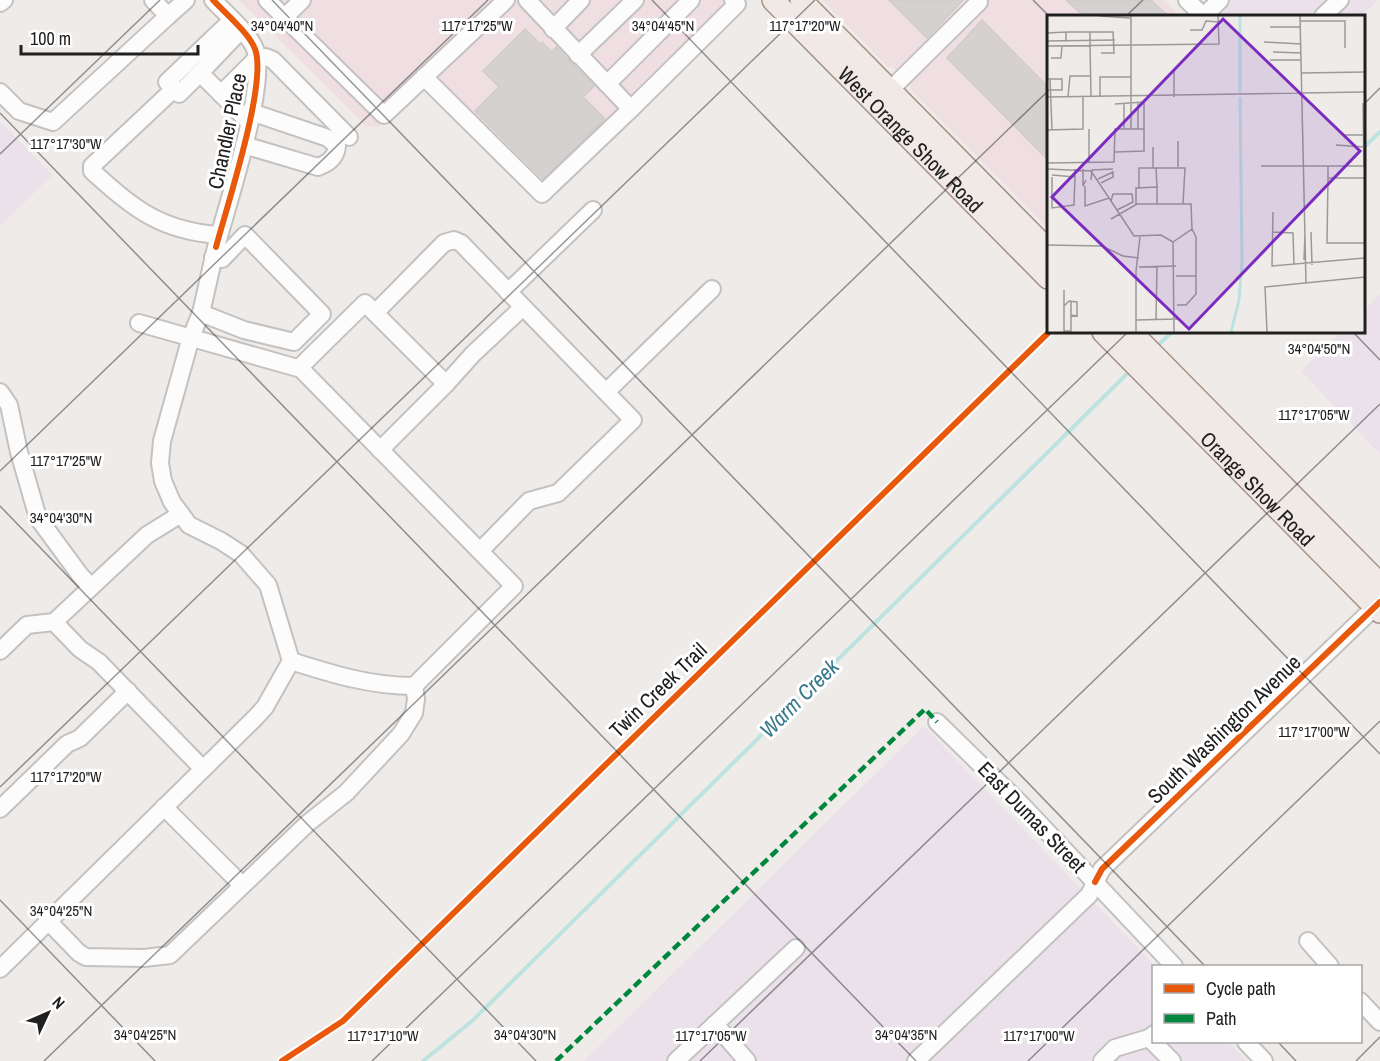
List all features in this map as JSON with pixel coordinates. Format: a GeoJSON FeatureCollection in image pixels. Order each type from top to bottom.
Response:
{"type":"FeatureCollection","features":[{"type":"Feature","properties":{"kind":"main road","name":"West Orange Show Road"},"geometry":{"type":"LineString","coordinates":[[773,0],[883,97],[1047,249]]}},
{"type":"Feature","properties":{"kind":"main road","name":"West Orange Show Road"},"geometry":{"type":"LineString","coordinates":[[801,0],[883,97],[1047,277]]}},
{"type":"Feature","properties":{"kind":"main road"},"geometry":{"type":"LineString","coordinates":[[1105,333],[1144,358]]}},
{"type":"Feature","properties":{"kind":"main road"},"geometry":{"type":"LineString","coordinates":[[1132,333],[1144,358]]}},
{"type":"Feature","properties":{"kind":"main road","name":"Orange Show Road"},"geometry":{"type":"LineString","coordinates":[[1144,358],[1226,440],[1380,584]]}},
{"type":"Feature","properties":{"kind":"main road","name":"Orange Show Road"},"geometry":{"type":"LineString","coordinates":[[1226,440],[1378,607]]}},
{"type":"Feature","properties":{"kind":"street"},"geometry":{"type":"LineString","coordinates":[[0,3],[3,0]]}},
{"type":"Feature","properties":{"kind":"street"},"geometry":{"type":"LineString","coordinates":[[153,0],[168,16]]}},
{"type":"Feature","properties":{"kind":"street"},"geometry":{"type":"LineString","coordinates":[[0,92],[19,111],[53,122],[186,0]]}},
{"type":"Feature","properties":{"kind":"street","name":"Chandler Place"},"geometry":{"type":"LineString","coordinates":[[181,514],[172,501],[163,480],[160,463],[162,441],[191,337],[201,313],[216,246],[244,145],[257,75],[258,57],[255,47],[213,0]]}},
{"type":"Feature","properties":{"kind":"street"},"geometry":{"type":"LineString","coordinates":[[267,0],[384,115],[506,0]]}},
{"type":"Feature","properties":{"kind":"street"},"geometry":{"type":"LineString","coordinates":[[284,18],[302,0]]}},
{"type":"Feature","properties":{"kind":"street"},"geometry":{"type":"LineString","coordinates":[[527,0],[552,29],[631,109]]}},
{"type":"Feature","properties":{"kind":"street"},"geometry":{"type":"LineString","coordinates":[[552,29],[581,0]]}},
{"type":"Feature","properties":{"kind":"street"},"geometry":{"type":"LineString","coordinates":[[578,55],[635,0]]}},
{"type":"Feature","properties":{"kind":"street"},"geometry":{"type":"LineString","coordinates":[[607,84],[691,0]]}},
{"type":"Feature","properties":{"kind":"street"},"geometry":{"type":"LineString","coordinates":[[424,77],[542,194],[737,4],[733,0]]}},
{"type":"Feature","properties":{"kind":"street"},"geometry":{"type":"LineString","coordinates":[[1187,0],[1203,15]]}},
{"type":"Feature","properties":{"kind":"street"},"geometry":{"type":"LineString","coordinates":[[1205,15],[1220,0]]}},
{"type":"Feature","properties":{"kind":"street"},"geometry":{"type":"LineString","coordinates":[[1324,15],[1340,0]]}},
{"type":"Feature","properties":{"kind":"street"},"geometry":{"type":"LineString","coordinates":[[883,97],[979,2]]}},
{"type":"Feature","properties":{"kind":"street"},"geometry":{"type":"LineString","coordinates":[[236,25],[200,73],[179,94],[167,82],[236,25]]}},
{"type":"Feature","properties":{"kind":"street"},"geometry":{"type":"LineString","coordinates":[[221,94],[258,57],[266,57],[273,60],[349,136]]}},
{"type":"Feature","properties":{"kind":"street"},"geometry":{"type":"LineString","coordinates":[[200,73],[221,94],[250,117],[328,138],[337,146],[333,158],[318,167],[244,145]]}},
{"type":"Feature","properties":{"kind":"street"},"geometry":{"type":"LineString","coordinates":[[174,88],[92,166],[92,171],[115,192],[153,219],[186,231],[216,246],[222,259],[245,235],[322,314],[294,342],[244,330],[201,313]]}},
{"type":"Feature","properties":{"kind":"street"},"geometry":{"type":"LineString","coordinates":[[508,292],[593,210]]}},
{"type":"Feature","properties":{"kind":"street"},"geometry":{"type":"LineString","coordinates":[[375,313],[444,243],[454,240],[461,243],[633,420],[558,493],[529,501],[480,551]]}},
{"type":"Feature","properties":{"kind":"street"},"geometry":{"type":"LineString","coordinates":[[606,392],[712,289]]}},
{"type":"Feature","properties":{"kind":"street"},"geometry":{"type":"LineString","coordinates":[[299,368],[365,303],[446,384]]}},
{"type":"Feature","properties":{"kind":"street"},"geometry":{"type":"LineString","coordinates":[[381,450],[473,354],[523,307]]}},
{"type":"Feature","properties":{"kind":"street"},"geometry":{"type":"LineString","coordinates":[[139,323],[299,368],[514,586],[414,686],[374,684],[346,679],[291,661]]}},
{"type":"Feature","properties":{"kind":"street"},"geometry":{"type":"LineString","coordinates":[[0,392],[9,405],[19,452],[38,518],[91,587]]}},
{"type":"Feature","properties":{"kind":"street"},"geometry":{"type":"LineString","coordinates":[[0,651],[27,625],[54,622],[147,535],[181,514],[189,525],[241,554],[268,585],[291,661],[265,707],[0,969]]}},
{"type":"Feature","properties":{"kind":"street","name":"South Washington Avenue"},"geometry":{"type":"LineString","coordinates":[[916,1061],[1089,895],[1102,869],[1378,607]]}},
{"type":"Feature","properties":{"kind":"street"},"geometry":{"type":"LineString","coordinates":[[54,622],[81,649],[99,662],[203,769]]}},
{"type":"Feature","properties":{"kind":"street"},"geometry":{"type":"LineString","coordinates":[[48,921],[86,957],[144,958],[170,955],[308,823],[346,793],[401,734],[414,712],[416,699],[414,686]]}},
{"type":"Feature","properties":{"kind":"street"},"geometry":{"type":"LineString","coordinates":[[0,809],[67,744],[80,738],[128,691]]}},
{"type":"Feature","properties":{"kind":"street","name":"East Dumas Street"},"geometry":{"type":"LineString","coordinates":[[937,722],[1022,805],[1173,965]]}},
{"type":"Feature","properties":{"kind":"street"},"geometry":{"type":"LineString","coordinates":[[164,807],[242,885]]}},
{"type":"Feature","properties":{"kind":"street"},"geometry":{"type":"LineString","coordinates":[[1308,941],[1329,965]]}},
{"type":"Feature","properties":{"kind":"street"},"geometry":{"type":"LineString","coordinates":[[676,1061],[796,948]]}},
{"type":"Feature","properties":{"kind":"street"},"geometry":{"type":"LineString","coordinates":[[1362,1003],[1380,1022]]}},
{"type":"Feature","properties":{"kind":"street"},"geometry":{"type":"LineString","coordinates":[[715,1024],[747,1061]]}},
{"type":"Feature","properties":{"kind":"street"},"geometry":{"type":"LineString","coordinates":[[1102,1061],[1115,1048],[1151,1036]]}},
{"type":"Feature","properties":{"kind":"street"},"geometry":{"type":"LineString","coordinates":[[1157,1043],[1172,1061]]}},
{"type":"Feature","properties":{"kind":"street"},"geometry":{"type":"LineString","coordinates":[[1248,1043],[1264,1061]]}},
{"type":"Feature","properties":{"kind":"shaded area"},"geometry":{"type":"Polygon","coordinates":[[[239,0],[746,1],[544,198],[428,81],[378,127],[367,127],[239,0]]]}},
{"type":"Feature","properties":{"kind":"shaded area"},"geometry":{"type":"Polygon","coordinates":[[[822,0],[1164,0],[1179,15],[1047,15],[1047,227],[911,90],[911,86],[892,67],[888,67],[822,0]]]}},
{"type":"Feature","properties":{"kind":"shaded area"},"geometry":{"type":"Polygon","coordinates":[[[1209,0],[1378,0],[1362,15],[1224,15],[1209,0]]]}},
{"type":"Feature","properties":{"kind":"shaded area"},"geometry":{"type":"Polygon","coordinates":[[[0,121],[52,175],[0,226],[0,121]]]}},
{"type":"Feature","properties":{"kind":"shaded area"},"geometry":{"type":"Polygon","coordinates":[[[1380,294],[1380,454],[1301,371],[1340,333],[1365,333],[1365,309],[1380,294]]]}},
{"type":"Feature","properties":{"kind":"shaded area"},"geometry":{"type":"Polygon","coordinates":[[[924,726],[1154,965],[1152,965],[1152,1043],[1229,1043],[1247,1061],[584,1061],[924,726]]]}},
{"type":"Feature","properties":{"kind":"building"},"geometry":{"type":"Polygon","coordinates":[[[889,0],[963,0],[927,38],[889,0]]]}},
{"type":"Feature","properties":{"kind":"building"},"geometry":{"type":"Polygon","coordinates":[[[1066,0],[1151,0],[1167,15],[1083,15],[1066,0]]]}},
{"type":"Feature","properties":{"kind":"building"},"geometry":{"type":"Polygon","coordinates":[[[982,20],[1047,86],[1047,159],[947,58],[982,20]]]}},
{"type":"Feature","properties":{"kind":"building"},"geometry":{"type":"Polygon","coordinates":[[[525,29],[552,52],[556,47],[594,86],[583,97],[605,119],[543,179],[475,111],[499,87],[483,71],[525,29]]]}},
{"type":"Feature","properties":{"kind":"waterway","name":"Warm Creek"},"geometry":{"type":"LineString","coordinates":[[1365,146],[1380,132]]}},
{"type":"Feature","properties":{"kind":"waterway","name":"Warm Creek"},"geometry":{"type":"LineString","coordinates":[[1155,348],[1171,333]]}},
{"type":"Feature","properties":{"kind":"waterway","name":"Warm Creek"},"geometry":{"type":"LineString","coordinates":[[423,1061],[472,1021],[1132,369]]}},
{"type":"Feature","properties":{"kind":"marked path"},"geometry":{"type":"LineString","coordinates":[[556,1061],[925,709],[937,722]]}},
{"type":"Feature","properties":{"kind":"cycle path"},"geometry":{"type":"LineString","coordinates":[[213,0],[252,43],[257,65],[256,89],[251,116],[216,247]]}},
{"type":"Feature","properties":{"kind":"cycle path","name":"Twin Creek Trail"},"geometry":{"type":"LineString","coordinates":[[282,1061],[343,1021],[1048,333]]}},
{"type":"Feature","properties":{"kind":"cycle path"},"geometry":{"type":"LineString","coordinates":[[1095,882],[1102,869],[1380,602]]}}]}
